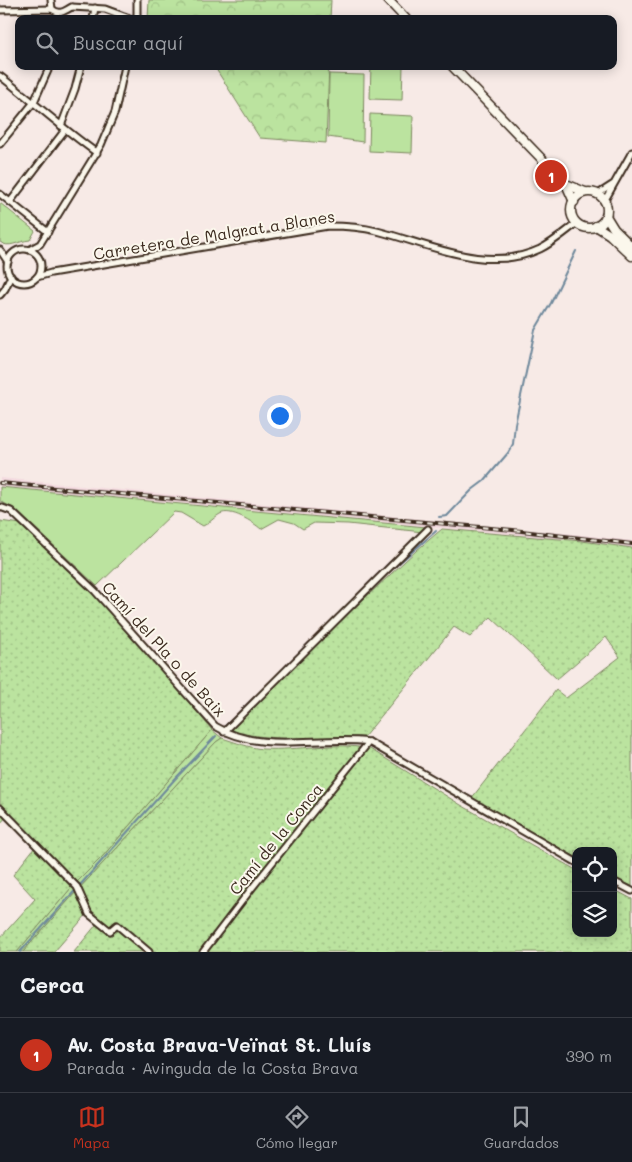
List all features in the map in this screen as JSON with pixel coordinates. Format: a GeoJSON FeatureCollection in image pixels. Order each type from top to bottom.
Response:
{"type":"FeatureCollection","features":[{"type":"Feature","properties":{"kind":"street"},"geometry":{"type":"LineString","coordinates":[[51,0],[52,9]]}},
{"type":"Feature","properties":{"kind":"street"},"geometry":{"type":"LineString","coordinates":[[63,15],[72,7],[73,0]]}},
{"type":"Feature","properties":{"kind":"street"},"geometry":{"type":"LineString","coordinates":[[136,15],[137,0]]}},
{"type":"Feature","properties":{"kind":"street"},"geometry":{"type":"LineString","coordinates":[[388,0],[402,15]]}},
{"type":"Feature","properties":{"kind":"street"},"geometry":{"type":"LineString","coordinates":[[72,7],[105,9],[123,15]]}},
{"type":"Feature","properties":{"kind":"street"},"geometry":{"type":"LineString","coordinates":[[94,15],[95,8]]}},
{"type":"Feature","properties":{"kind":"street"},"geometry":{"type":"LineString","coordinates":[[0,10],[52,9],[61,15]]}},
{"type":"Feature","properties":{"kind":"street"},"geometry":{"type":"LineString","coordinates":[[128,15],[136,12]]}},
{"type":"Feature","properties":{"kind":"street"},"geometry":{"type":"LineString","coordinates":[[0,144],[34,102],[48,70]]}},
{"type":"Feature","properties":{"kind":"street"},"geometry":{"type":"LineString","coordinates":[[61,126],[81,70]]}},
{"type":"Feature","properties":{"kind":"street"},"geometry":{"type":"LineString","coordinates":[[19,282],[11,276],[8,270],[8,263],[14,253],[21,250],[34,249],[40,244],[97,153],[115,112],[123,70]]}},
{"type":"Feature","properties":{"kind":"street"},"geometry":{"type":"LineString","coordinates":[[456,70],[566,184],[574,202]]}},
{"type":"Feature","properties":{"kind":"street"},"geometry":{"type":"LineString","coordinates":[[0,76],[97,153]]}},
{"type":"Feature","properties":{"kind":"street"},"geometry":{"type":"LineString","coordinates":[[10,202],[66,130]]}},
{"type":"Feature","properties":{"kind":"street"},"geometry":{"type":"LineString","coordinates":[[605,200],[632,152]]}},
{"type":"Feature","properties":{"kind":"street"},"geometry":{"type":"LineString","coordinates":[[566,184],[585,192],[598,194],[605,200],[606,216],[602,222],[589,228],[577,222],[572,213],[574,202],[578,196],[585,192]]}},
{"type":"Feature","properties":{"kind":"street"},"geometry":{"type":"LineString","coordinates":[[598,194],[613,185]]}},
{"type":"Feature","properties":{"kind":"street"},"geometry":{"type":"LineString","coordinates":[[0,194],[48,232]]}},
{"type":"Feature","properties":{"kind":"street"},"geometry":{"type":"LineString","coordinates":[[606,216],[614,228],[632,247]]}},
{"type":"Feature","properties":{"kind":"street","name":"Carretera de Malgrat a Blanes"},"geometry":{"type":"LineString","coordinates":[[37,277],[328,226],[349,226],[372,230],[466,256],[509,257],[539,250],[555,241],[577,222]]}},
{"type":"Feature","properties":{"kind":"street"},"geometry":{"type":"LineString","coordinates":[[596,226],[610,235],[632,256]]}},
{"type":"Feature","properties":{"kind":"street"},"geometry":{"type":"LineString","coordinates":[[38,257],[40,244]]}},
{"type":"Feature","properties":{"kind":"street"},"geometry":{"type":"LineString","coordinates":[[0,250],[12,251],[14,253]]}},
{"type":"Feature","properties":{"kind":"street"},"geometry":{"type":"LineString","coordinates":[[0,250],[8,263]]}},
{"type":"Feature","properties":{"kind":"street"},"geometry":{"type":"LineString","coordinates":[[29,250],[38,257],[41,264],[51,274]]}},
{"type":"Feature","properties":{"kind":"street"},"geometry":{"type":"LineString","coordinates":[[5,289],[19,282],[28,282],[37,277],[41,264]]}},
{"type":"Feature","properties":{"kind":"street"},"geometry":{"type":"LineString","coordinates":[[0,295],[11,276]]}},
{"type":"Feature","properties":{"kind":"street","name":"Camí del Pla o de Baix"},"geometry":{"type":"LineString","coordinates":[[0,507],[10,511],[95,591],[214,726],[224,732],[255,741],[281,743],[353,740],[369,742],[572,860]]}},
{"type":"Feature","properties":{"kind":"street"},"geometry":{"type":"LineString","coordinates":[[224,732],[428,529]]}},
{"type":"Feature","properties":{"kind":"street","name":"Camí de la Conca"},"geometry":{"type":"LineString","coordinates":[[203,952],[369,742]]}},
{"type":"Feature","properties":{"kind":"street"},"geometry":{"type":"LineString","coordinates":[[0,808],[77,887],[89,914],[110,932],[117,925],[149,952]]}},
{"type":"Feature","properties":{"kind":"street"},"geometry":{"type":"LineString","coordinates":[[617,884],[632,891]]}},
{"type":"Feature","properties":{"kind":"shaded area"},"geometry":{"type":"Polygon","coordinates":[[[0,478],[582,535],[632,541],[632,548],[582,541],[0,487],[0,478]]]}},
{"type":"Feature","properties":{"kind":"green space"},"geometry":{"type":"Polygon","coordinates":[[[149,0],[331,0],[330,15],[148,15],[149,0]]]}},
{"type":"Feature","properties":{"kind":"green space"},"geometry":{"type":"Polygon","coordinates":[[[217,70],[329,70],[326,143],[260,138],[217,70]]]}},
{"type":"Feature","properties":{"kind":"green space"},"geometry":{"type":"Polygon","coordinates":[[[371,70],[403,70],[402,100],[370,99],[371,70]]]}},
{"type":"Feature","properties":{"kind":"green space"},"geometry":{"type":"Polygon","coordinates":[[[329,74],[364,75],[363,142],[328,137],[329,74]]]}},
{"type":"Feature","properties":{"kind":"green space"},"geometry":{"type":"Polygon","coordinates":[[[370,114],[413,116],[412,153],[369,151],[370,114]]]}},
{"type":"Feature","properties":{"kind":"green space"},"geometry":{"type":"Polygon","coordinates":[[[0,203],[35,231],[30,240],[10,245],[0,242],[0,203]]]}},
{"type":"Feature","properties":{"kind":"green space"},"geometry":{"type":"Polygon","coordinates":[[[0,487],[426,527],[423,532],[348,524],[314,523],[303,529],[294,523],[279,519],[261,529],[242,517],[230,513],[220,514],[203,526],[181,513],[174,512],[97,586],[15,509],[0,501],[0,487]]]}},
{"type":"Feature","properties":{"kind":"green space"},"geometry":{"type":"Polygon","coordinates":[[[0,521],[21,524],[93,592],[141,645],[212,730],[102,857],[71,888],[17,952],[0,952],[0,938],[35,899],[13,875],[35,847],[7,816],[0,824],[0,521]]]}},
{"type":"Feature","properties":{"kind":"green space"},"geometry":{"type":"Polygon","coordinates":[[[442,529],[582,541],[632,548],[632,886],[617,880],[617,847],[572,847],[572,855],[471,799],[556,690],[566,698],[620,657],[606,637],[557,679],[491,617],[470,637],[454,627],[364,737],[279,738],[262,737],[230,730],[327,633],[442,529]]]}},
{"type":"Feature","properties":{"kind":"green space"},"geometry":{"type":"Polygon","coordinates":[[[212,730],[222,738],[216,742],[76,892],[23,952],[17,952],[71,888],[102,857],[212,730]]]}},
{"type":"Feature","properties":{"kind":"green space"},"geometry":{"type":"Polygon","coordinates":[[[222,738],[263,749],[344,746],[370,749],[461,805],[572,868],[572,937],[617,937],[617,891],[632,899],[632,952],[74,952],[96,925],[87,914],[54,952],[23,952],[76,892],[216,742],[222,738]]]}},
{"type":"Feature","properties":{"kind":"waterway"},"geometry":{"type":"LineString","coordinates":[[439,517],[447,516],[472,490],[484,481],[508,453],[513,444],[515,424],[535,330],[551,303],[576,251]]}},
{"type":"Feature","properties":{"kind":"waterway"},"geometry":{"type":"LineString","coordinates":[[389,572],[436,531]]}},
{"type":"Feature","properties":{"kind":"waterway"},"geometry":{"type":"LineString","coordinates":[[224,727],[249,704]]}},
{"type":"Feature","properties":{"kind":"waterway"},"geometry":{"type":"LineString","coordinates":[[20,952],[216,736]]}},
{"type":"Feature","properties":{"kind":"railway"},"geometry":{"type":"LineString","coordinates":[[0,483],[513,530],[632,544]]}},
{"type":"Feature","properties":{"kind":"place","name":"Av. Costa Brava-Veïnat St. Lluís"},"geometry":{"type":"Point","coordinates":[551,176]}}]}
